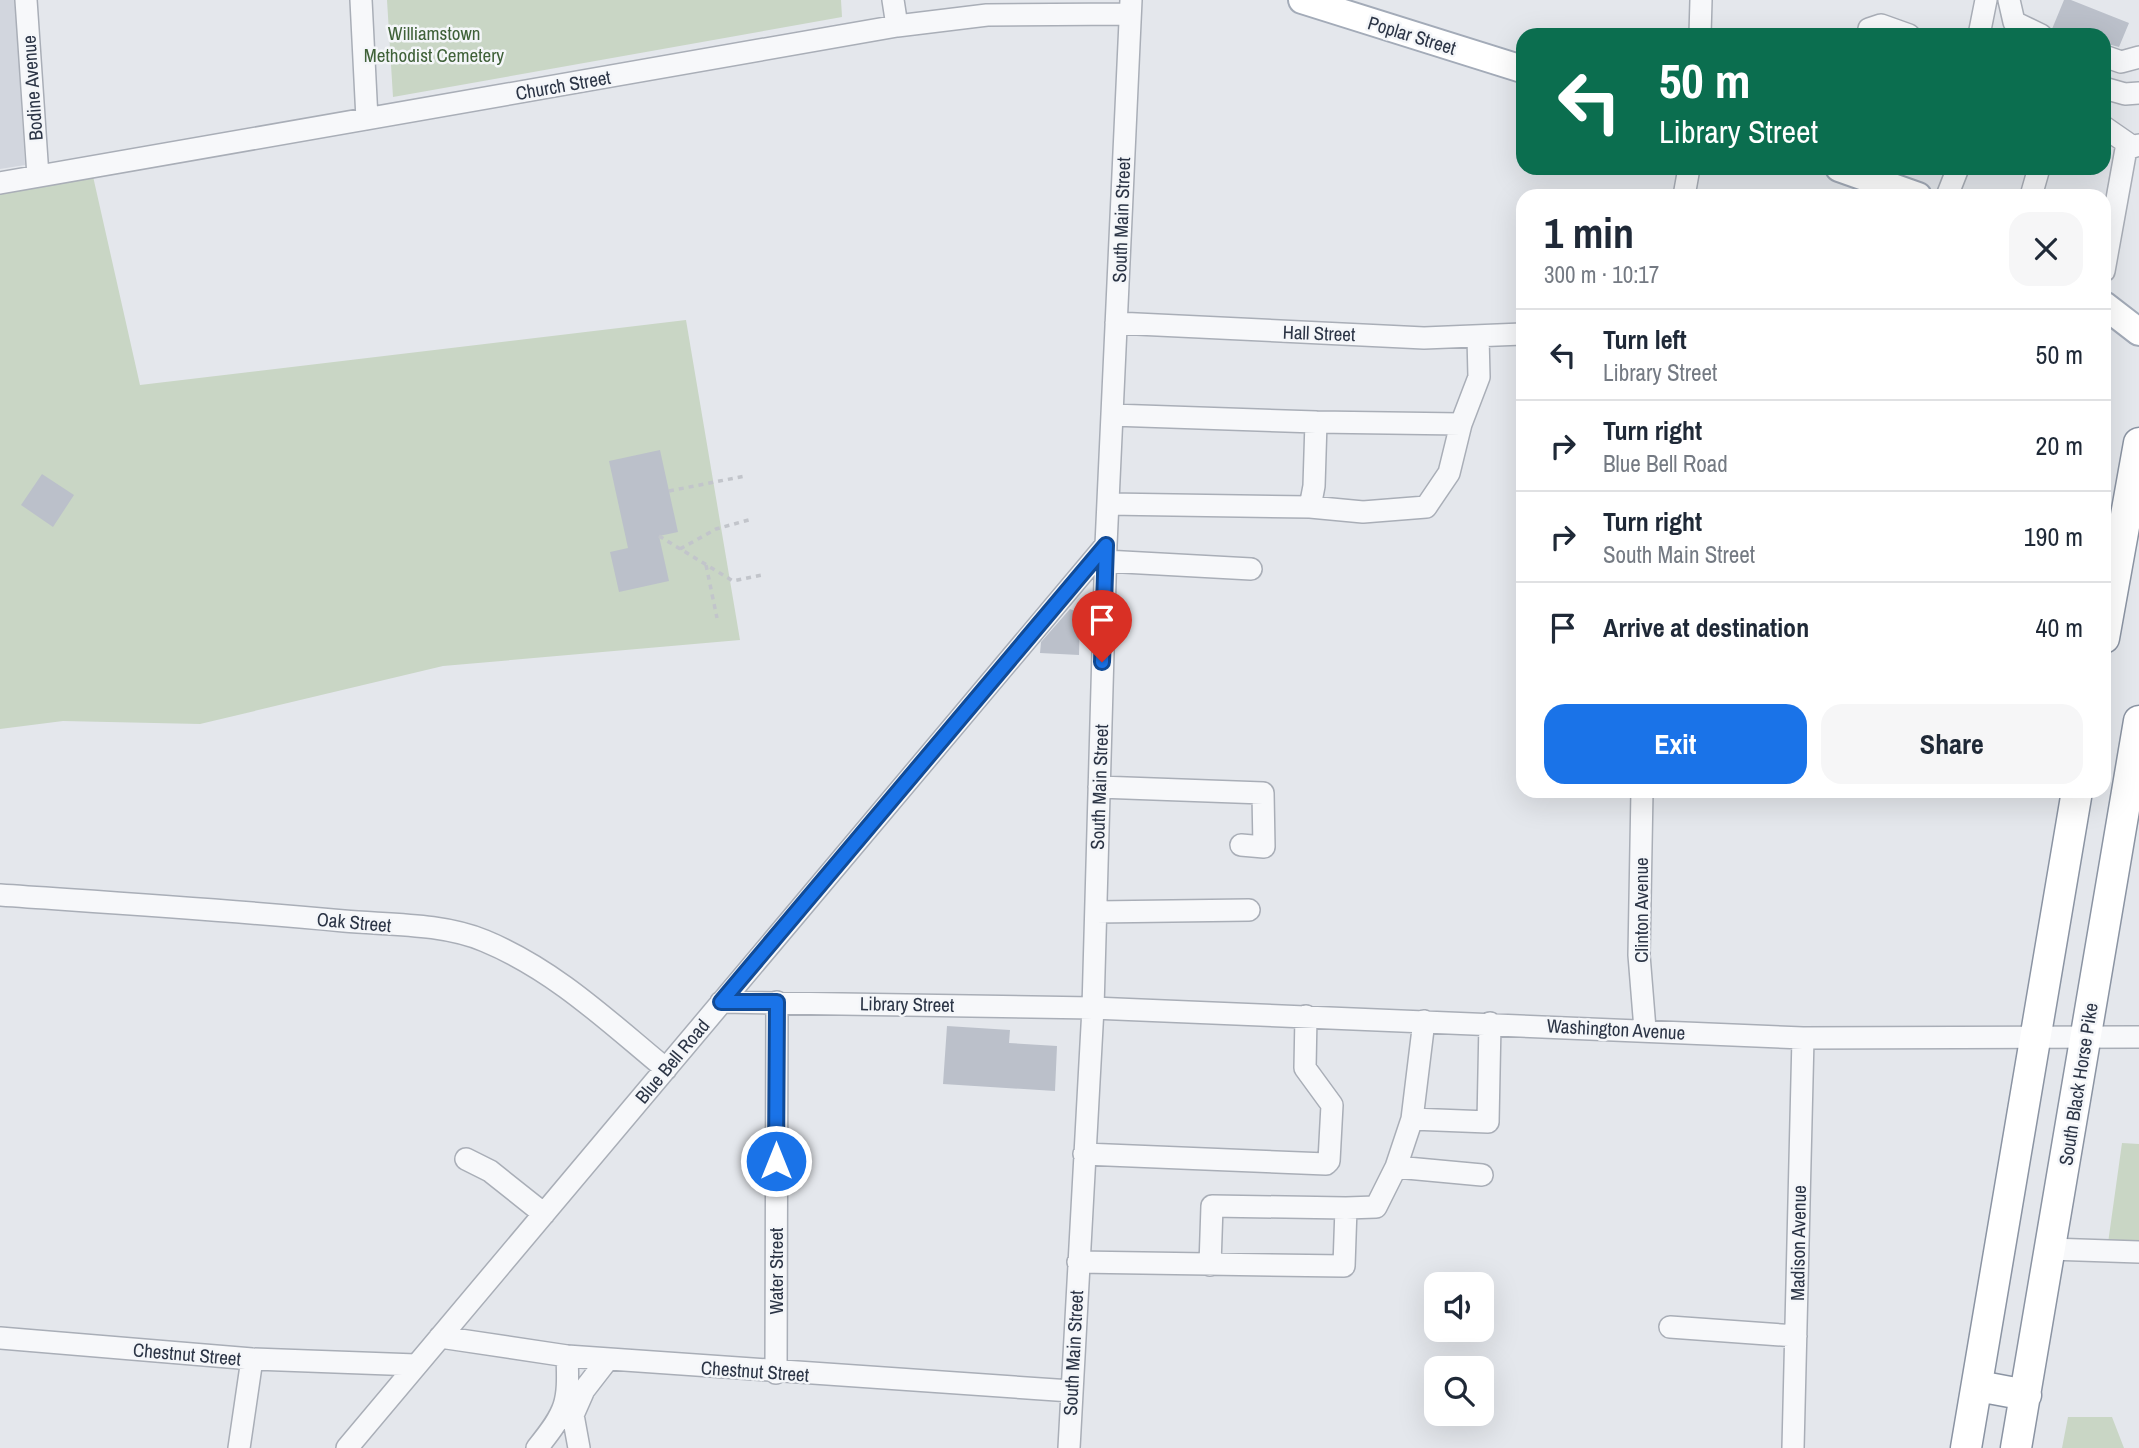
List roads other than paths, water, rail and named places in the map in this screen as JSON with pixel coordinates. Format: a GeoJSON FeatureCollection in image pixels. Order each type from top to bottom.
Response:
{"type":"FeatureCollection","features":[{"type":"Feature","properties":{"kind":"highway"},"geometry":{"type":"LineString","coordinates":[[2112,543],[2139,443]]}},
{"type":"Feature","properties":{"kind":"highway","name":"South Black Horse Pike"},"geometry":{"type":"LineString","coordinates":[[2016,1448],[2138,738]]}},
{"type":"Feature","properties":{"kind":"highway"},"geometry":{"type":"LineString","coordinates":[[1965,1448],[1978,1385],[2076,798]]}},
{"type":"Feature","properties":{"kind":"highway"},"geometry":{"type":"LineString","coordinates":[[1978,1385],[2026,1395]]}},
{"type":"Feature","properties":{"kind":"main road","name":"Poplar Street"},"geometry":{"type":"LineString","coordinates":[[1302,0],[1516,67]]}},
{"type":"Feature","properties":{"kind":"main road"},"geometry":{"type":"LineString","coordinates":[[1866,175],[1900,189]]}},
{"type":"Feature","properties":{"kind":"main road"},"geometry":{"type":"LineString","coordinates":[[2111,310],[2139,332]]}},
{"type":"Feature","properties":{"kind":"street","name":"Bodine Avenue"},"geometry":{"type":"LineString","coordinates":[[26,0],[38,176]]}},
{"type":"Feature","properties":{"kind":"street"},"geometry":{"type":"LineString","coordinates":[[361,0],[367,119]]}},
{"type":"Feature","properties":{"kind":"street"},"geometry":{"type":"LineString","coordinates":[[893,0],[897,26]]}},
{"type":"Feature","properties":{"kind":"street"},"geometry":{"type":"LineString","coordinates":[[1700,28],[1701,0]]}},
{"type":"Feature","properties":{"kind":"street"},"geometry":{"type":"LineString","coordinates":[[1980,28],[1986,0]]}},
{"type":"Feature","properties":{"kind":"street"},"geometry":{"type":"LineString","coordinates":[[2009,0],[2014,22],[2026,28]]}},
{"type":"Feature","properties":{"kind":"street","name":"Church Street"},"geometry":{"type":"LineString","coordinates":[[0,183],[897,26],[987,15],[1130,7]]}},
{"type":"Feature","properties":{"kind":"street","name":"South Main Street"},"geometry":{"type":"LineString","coordinates":[[1069,1448],[1093,1008],[1106,553],[1130,7]]}},
{"type":"Feature","properties":{"kind":"street"},"geometry":{"type":"LineString","coordinates":[[1872,28],[1881,25],[1889,28]]}},
{"type":"Feature","properties":{"kind":"street"},"geometry":{"type":"LineString","coordinates":[[2111,58],[2121,62],[2139,57]]}},
{"type":"Feature","properties":{"kind":"street"},"geometry":{"type":"LineString","coordinates":[[2111,90],[2125,94],[2139,93]]}},
{"type":"Feature","properties":{"kind":"street"},"geometry":{"type":"LineString","coordinates":[[2111,131],[2134,145]]}},
{"type":"Feature","properties":{"kind":"street"},"geometry":{"type":"LineString","coordinates":[[2111,232],[2126,149],[2134,145]]}},
{"type":"Feature","properties":{"kind":"street","name":"Hall Street"},"geometry":{"type":"LineString","coordinates":[[1116,323],[1424,338],[1516,334]]}},
{"type":"Feature","properties":{"kind":"street"},"geometry":{"type":"LineString","coordinates":[[1108,504],[1310,508],[1363,512],[1426,507],[1449,472],[1461,424],[1479,376],[1478,336]]}},
{"type":"Feature","properties":{"kind":"street"},"geometry":{"type":"LineString","coordinates":[[1112,415],[1461,424]]}},
{"type":"Feature","properties":{"kind":"street"},"geometry":{"type":"LineString","coordinates":[[1310,508],[1314,486],[1316,422]]}},
{"type":"Feature","properties":{"kind":"street"},"geometry":{"type":"LineString","coordinates":[[1106,553],[1251,569]]}},
{"type":"Feature","properties":{"kind":"street","name":"Blue Bell Road"},"geometry":{"type":"LineString","coordinates":[[347,1448],[721,1002],[1106,553]]}},
{"type":"Feature","properties":{"kind":"street"},"geometry":{"type":"LineString","coordinates":[[1099,788],[1263,793],[1265,847],[1241,845]]}},
{"type":"Feature","properties":{"kind":"street","name":"Clinton Avenue"},"geometry":{"type":"LineString","coordinates":[[1642,798],[1639,955],[1645,1029]]}},
{"type":"Feature","properties":{"kind":"street","name":"Oak Street"},"geometry":{"type":"LineString","coordinates":[[0,895],[337,920],[441,930],[482,939],[528,961],[561,982],[666,1069]]}},
{"type":"Feature","properties":{"kind":"street"},"geometry":{"type":"LineString","coordinates":[[1096,912],[1249,910]]}},
{"type":"Feature","properties":{"kind":"street","name":"Library Street"},"geometry":{"type":"LineString","coordinates":[[721,1002],[1093,1008]]}},
{"type":"Feature","properties":{"kind":"street","name":"Water Street"},"geometry":{"type":"LineString","coordinates":[[776,1373],[777,1002]]}},
{"type":"Feature","properties":{"kind":"street","name":"Washington Avenue"},"geometry":{"type":"LineString","coordinates":[[1093,1008],[1645,1029],[1803,1038],[2035,1035],[2139,1037]]}},
{"type":"Feature","properties":{"kind":"street"},"geometry":{"type":"LineString","coordinates":[[1084,1154],[1326,1164],[1329,1161],[1332,1105],[1305,1068],[1306,1016]]}},
{"type":"Feature","properties":{"kind":"street"},"geometry":{"type":"LineString","coordinates":[[1210,1265],[1212,1206],[1376,1207],[1396,1167],[1412,1119],[1424,1021]]}},
{"type":"Feature","properties":{"kind":"street"},"geometry":{"type":"LineString","coordinates":[[1412,1119],[1488,1122],[1490,1023]]}},
{"type":"Feature","properties":{"kind":"street","name":"Madison Avenue"},"geometry":{"type":"LineString","coordinates":[[1793,1448],[1803,1038]]}},
{"type":"Feature","properties":{"kind":"street"},"geometry":{"type":"LineString","coordinates":[[466,1159],[490,1171],[544,1214]]}},
{"type":"Feature","properties":{"kind":"street"},"geometry":{"type":"LineString","coordinates":[[1396,1167],[1482,1175]]}},
{"type":"Feature","properties":{"kind":"street"},"geometry":{"type":"LineString","coordinates":[[1078,1262],[1344,1266],[1346,1208]]}},
{"type":"Feature","properties":{"kind":"street"},"geometry":{"type":"LineString","coordinates":[[2050,1249],[2139,1252]]}},
{"type":"Feature","properties":{"kind":"street"},"geometry":{"type":"LineString","coordinates":[[1670,1327],[1796,1336]]}},
{"type":"Feature","properties":{"kind":"street","name":"Chestnut Street"},"geometry":{"type":"LineString","coordinates":[[440,1337],[567,1356],[776,1373],[1071,1391]]}},
{"type":"Feature","properties":{"kind":"street","name":"Chestnut Street"},"geometry":{"type":"LineString","coordinates":[[0,1338],[252,1359],[416,1365]]}},
{"type":"Feature","properties":{"kind":"street"},"geometry":{"type":"LineString","coordinates":[[537,1448],[559,1420],[568,1395],[567,1356]]}},
{"type":"Feature","properties":{"kind":"street"},"geometry":{"type":"LineString","coordinates":[[239,1448],[252,1359]]}},
{"type":"Feature","properties":{"kind":"street"},"geometry":{"type":"LineString","coordinates":[[579,1448],[573,1415],[584,1390],[608,1359]]}},
{"type":"Feature","properties":{"kind":"park label","name":"Williamstown Methodist Cemetery"},"geometry":{"type":"Point","coordinates":[434,44]}}]}
